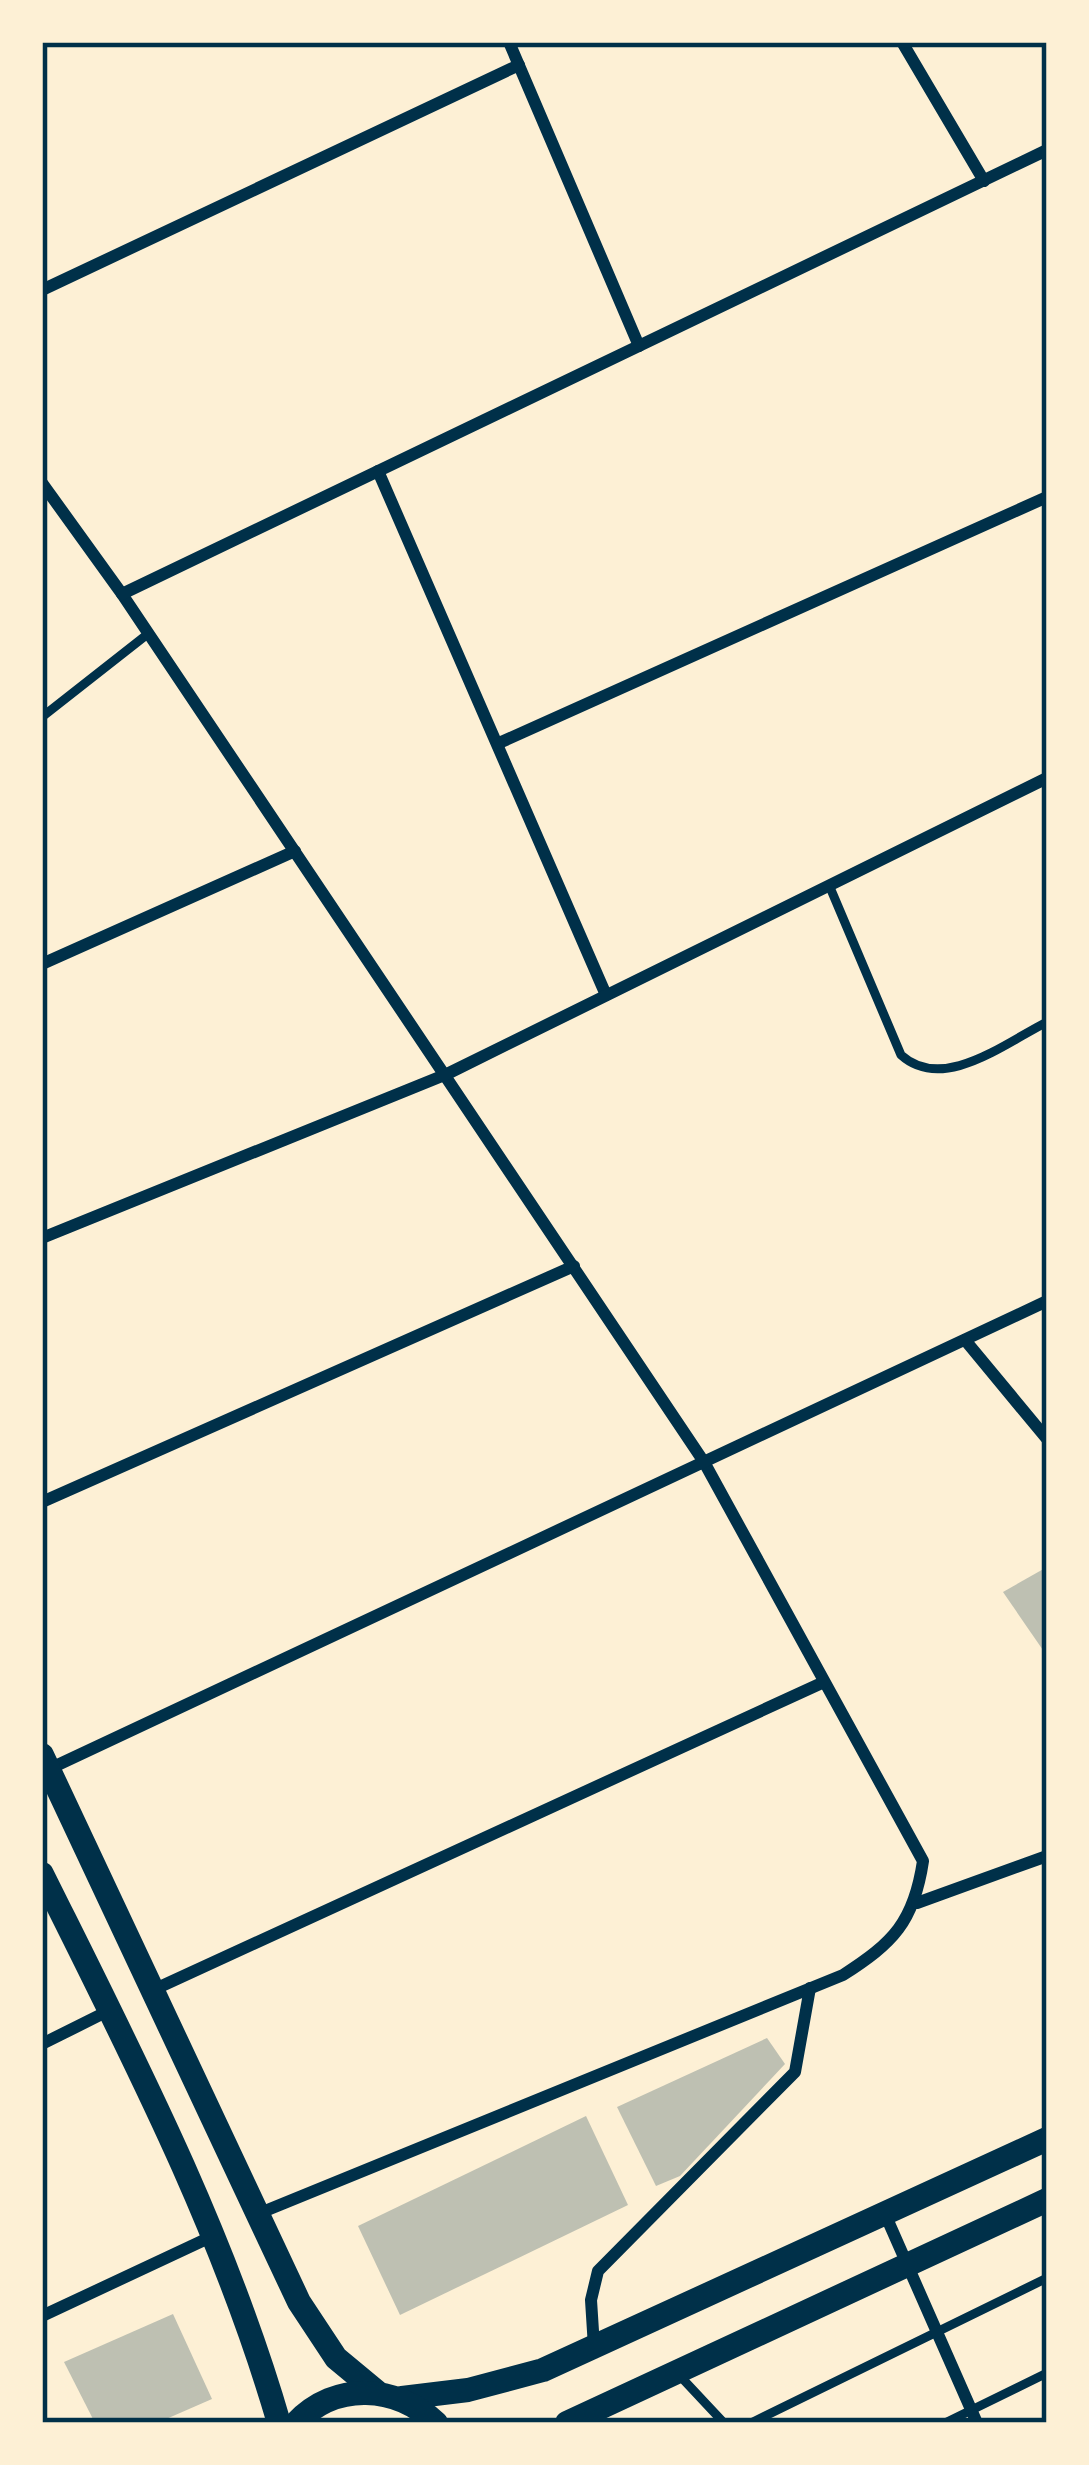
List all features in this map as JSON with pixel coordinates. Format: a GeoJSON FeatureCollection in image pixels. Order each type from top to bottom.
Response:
{"type":"FeatureCollection","features":[{"type":"Feature","properties":{"kind":"main road"},"geometry":{"type":"LineString","coordinates":[[45,1762],[299,2302],[336,2357],[436,2423]]}},
{"type":"Feature","properties":{"kind":"main road"},"geometry":{"type":"LineString","coordinates":[[42,1874],[216,2234],[244,2304],[279,2423]]}},
{"type":"Feature","properties":{"kind":"main road"},"geometry":{"type":"LineString","coordinates":[[296,2423],[323,2402],[501,2383],[594,2347],[1047,2138]]}},
{"type":"Feature","properties":{"kind":"main road"},"geometry":{"type":"LineString","coordinates":[[567,2423],[1047,2200]]}},
{"type":"Feature","properties":{"kind":"street"},"geometry":{"type":"LineString","coordinates":[[509,42],[639,346]]}},
{"type":"Feature","properties":{"kind":"street"},"geometry":{"type":"LineString","coordinates":[[902,42],[984,181]]}},
{"type":"Feature","properties":{"kind":"street"},"geometry":{"type":"LineString","coordinates":[[42,290],[519,65]]}},
{"type":"Feature","properties":{"kind":"street"},"geometry":{"type":"LineString","coordinates":[[122,594],[1047,150]]}},
{"type":"Feature","properties":{"kind":"street"},"geometry":{"type":"LineString","coordinates":[[378,471],[606,995]]}},
{"type":"Feature","properties":{"kind":"street"},"geometry":{"type":"LineString","coordinates":[[42,483],[447,1074],[704,1462],[923,1861],[917,1903],[886,1948],[810,1988],[260,2213]]}},
{"type":"Feature","properties":{"kind":"street"},"geometry":{"type":"LineString","coordinates":[[499,743],[1047,497]]}},
{"type":"Feature","properties":{"kind":"street"},"geometry":{"type":"LineString","coordinates":[[42,1238],[447,1074],[1047,778]]}},
{"type":"Feature","properties":{"kind":"street"},"geometry":{"type":"LineString","coordinates":[[42,964],[296,851]]}},
{"type":"Feature","properties":{"kind":"street"},"geometry":{"type":"LineString","coordinates":[[42,1502],[574,1267]]}},
{"type":"Feature","properties":{"kind":"street"},"geometry":{"type":"LineString","coordinates":[[45,1762],[1047,1301]]}},
{"type":"Feature","properties":{"kind":"street"},"geometry":{"type":"LineString","coordinates":[[964,1340],[1047,1438]]}},
{"type":"Feature","properties":{"kind":"street"},"geometry":{"type":"LineString","coordinates":[[153,1990],[824,1682]]}},
{"type":"Feature","properties":{"kind":"street"},"geometry":{"type":"LineString","coordinates":[[917,1903],[1047,1856]]}},
{"type":"Feature","properties":{"kind":"street"},"geometry":{"type":"LineString","coordinates":[[594,2347],[591,2300],[598,2271],[795,2072],[810,1988]]}},
{"type":"Feature","properties":{"kind":"street"},"geometry":{"type":"LineString","coordinates":[[42,2044],[110,2010]]}},
{"type":"Feature","properties":{"kind":"street"},"geometry":{"type":"LineString","coordinates":[[885,2213],[974,2417]]}},
{"type":"Feature","properties":{"kind":"street"},"geometry":{"type":"LineString","coordinates":[[42,2316],[216,2234]]}},
{"type":"Feature","properties":{"kind":"lane"},"geometry":{"type":"LineString","coordinates":[[42,717],[149,634]]}},
{"type":"Feature","properties":{"kind":"lane"},"geometry":{"type":"LineString","coordinates":[[830,885],[901,1055],[912,1065],[947,1071],[1047,1022]]}},
{"type":"Feature","properties":{"kind":"lane"},"geometry":{"type":"LineString","coordinates":[[751,2423],[1047,2278]]}},
{"type":"Feature","properties":{"kind":"lane"},"geometry":{"type":"LineString","coordinates":[[676,2372],[724,2423]]}},
{"type":"Feature","properties":{"kind":"lane"},"geometry":{"type":"LineString","coordinates":[[946,2423],[974,2417],[1047,2373]]}},
{"type":"Feature","properties":{"kind":"building"},"geometry":{"type":"Polygon","coordinates":[[[1047,1567],[1047,1656],[1003,1592],[1047,1567]]]}},
{"type":"Feature","properties":{"kind":"building"},"geometry":{"type":"Polygon","coordinates":[[[767,2038],[785,2064],[680,2176],[656,2186],[617,2107],[767,2038]]]}},
{"type":"Feature","properties":{"kind":"building"},"geometry":{"type":"Polygon","coordinates":[[[586,2116],[628,2205],[400,2315],[358,2226],[586,2116]]]}},
{"type":"Feature","properties":{"kind":"building"},"geometry":{"type":"Polygon","coordinates":[[[173,2314],[212,2399],[157,2423],[95,2423],[64,2362],[173,2314]]]}}]}
